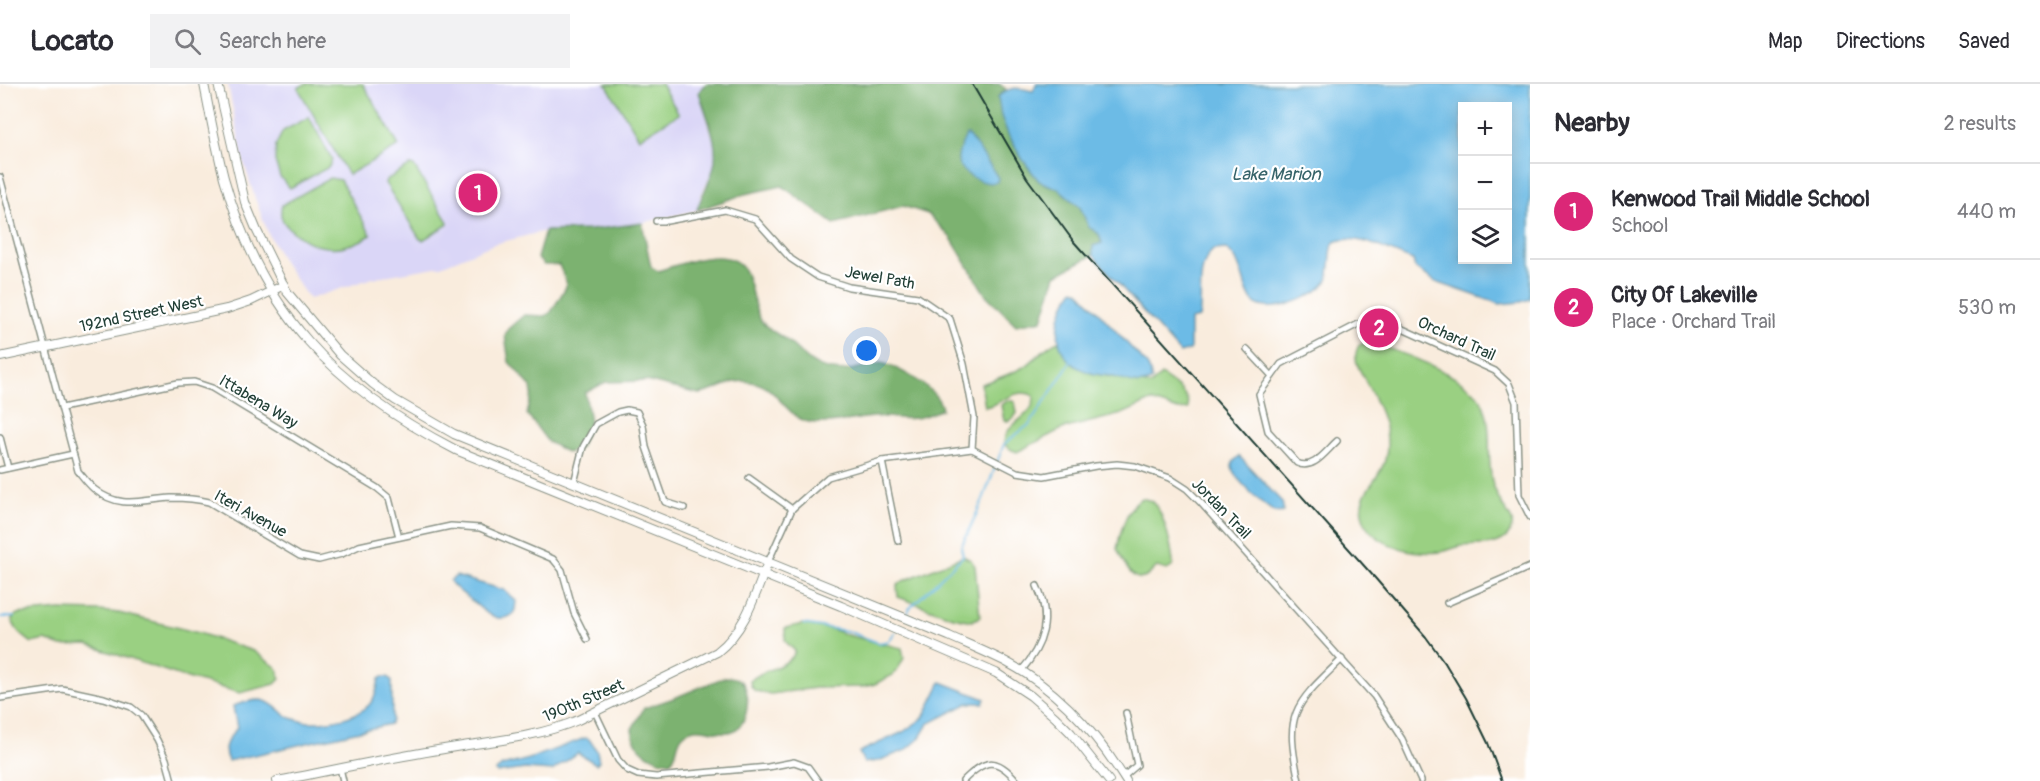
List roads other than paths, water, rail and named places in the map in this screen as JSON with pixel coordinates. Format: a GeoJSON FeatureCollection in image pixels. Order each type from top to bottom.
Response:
{"type":"FeatureCollection","features":[{"type":"Feature","properties":{"kind":"main road"},"geometry":{"type":"LineString","coordinates":[[204,84],[224,176],[253,257],[293,324],[329,365],[375,402],[411,426],[487,463],[841,606],[996,673],[1031,696],[1055,717],[1071,733],[1109,781]]}},
{"type":"Feature","properties":{"kind":"main road"},"geometry":{"type":"LineString","coordinates":[[218,84],[245,202],[284,285],[340,355],[395,400],[454,434],[958,640],[1009,663],[1059,699],[1081,721],[1098,740],[1124,779]]}},
{"type":"Feature","properties":{"kind":"main road","name":"192nd Street West"},"geometry":{"type":"LineString","coordinates":[[0,357],[227,309],[246,303],[284,285]]}},
{"type":"Feature","properties":{"kind":"main road","name":"190th Street"},"geometry":{"type":"LineString","coordinates":[[277,781],[430,751],[520,737],[557,728],[595,712],[717,652],[727,644],[744,622],[768,562]]}},
{"type":"Feature","properties":{"kind":"street","name":"Iteri Avenue"},"geometry":{"type":"LineString","coordinates":[[0,177],[78,471],[95,490],[118,501],[140,503],[170,498],[209,502],[300,556],[319,560],[342,554],[359,546],[452,526],[480,528],[553,559],[562,570],[574,613],[587,639]]}},
{"type":"Feature","properties":{"kind":"street","name":"Jewel Path"},"geometry":{"type":"LineString","coordinates":[[656,221],[725,210],[755,219],[791,259],[818,277],[849,287],[918,297],[950,319],[964,364],[974,417],[972,449]]}},
{"type":"Feature","properties":{"kind":"street","name":"Orchard Trail"},"geometry":{"type":"LineString","coordinates":[[1337,441],[1311,465],[1303,466],[1297,463],[1268,431],[1259,394],[1281,364],[1374,316],[1495,371],[1509,384],[1516,402],[1519,495],[1530,517]]}},
{"type":"Feature","properties":{"kind":"street"},"geometry":{"type":"LineString","coordinates":[[1247,349],[1272,376]]}},
{"type":"Feature","properties":{"kind":"street","name":"Ittabena Way"},"geometry":{"type":"LineString","coordinates":[[62,408],[178,383],[194,382],[212,388],[377,488],[388,498],[399,537]]}},
{"type":"Feature","properties":{"kind":"street"},"geometry":{"type":"LineString","coordinates":[[574,483],[583,447],[596,424],[618,412],[627,410],[637,412],[643,425],[646,447],[665,502],[684,508]]}},
{"type":"Feature","properties":{"kind":"street"},"geometry":{"type":"LineString","coordinates":[[0,437],[8,468]]}},
{"type":"Feature","properties":{"kind":"street"},"geometry":{"type":"LineString","coordinates":[[768,562],[792,508],[828,477],[882,461],[972,449]]}},
{"type":"Feature","properties":{"kind":"street","name":"Jordan Trail"},"geometry":{"type":"LineString","coordinates":[[972,449],[1017,472],[1044,476],[1117,464],[1135,466],[1170,478],[1187,489],[1374,696],[1402,739],[1421,781]]}},
{"type":"Feature","properties":{"kind":"street"},"geometry":{"type":"LineString","coordinates":[[0,470],[73,454]]}},
{"type":"Feature","properties":{"kind":"street"},"geometry":{"type":"LineString","coordinates":[[882,461],[898,541]]}},
{"type":"Feature","properties":{"kind":"street"},"geometry":{"type":"LineString","coordinates":[[749,478],[792,508]]}},
{"type":"Feature","properties":{"kind":"street"},"geometry":{"type":"LineString","coordinates":[[1447,603],[1530,567]]}},
{"type":"Feature","properties":{"kind":"street"},"geometry":{"type":"LineString","coordinates":[[1021,671],[1037,649],[1044,629],[1043,600],[1037,586]]}},
{"type":"Feature","properties":{"kind":"street"},"geometry":{"type":"LineString","coordinates":[[1299,781],[1292,749],[1291,727],[1295,710],[1317,682],[1342,659]]}},
{"type":"Feature","properties":{"kind":"street"},"geometry":{"type":"LineString","coordinates":[[0,698],[62,689],[104,698],[131,707],[141,716],[157,740],[166,759],[172,781]]}},
{"type":"Feature","properties":{"kind":"street"},"geometry":{"type":"LineString","coordinates":[[595,712],[614,754],[627,770],[638,775],[649,777],[698,773],[768,767],[794,762],[808,767],[818,781]]}},
{"type":"Feature","properties":{"kind":"street"},"geometry":{"type":"LineString","coordinates":[[1124,779],[1137,765],[1126,713]]}},
{"type":"Feature","properties":{"kind":"street"},"geometry":{"type":"LineString","coordinates":[[963,781],[978,767],[992,764],[1001,766],[1017,781]]}},
{"type":"Feature","properties":{"kind":"street"},"geometry":{"type":"LineString","coordinates":[[340,768],[342,781]]}},
{"type":"Feature","properties":{"kind":"street"},"geometry":{"type":"LineString","coordinates":[[698,773],[699,781]]}},
{"type":"Feature","properties":{"kind":"water","name":"Lake Marion"},"geometry":{"type":"Polygon","coordinates":[[[1036,84],[1530,84],[1530,299],[1500,304],[1436,282],[1415,268],[1413,260],[1374,244],[1353,239],[1334,242],[1328,278],[1320,288],[1301,300],[1277,307],[1266,307],[1257,305],[1251,299],[1232,255],[1226,249],[1213,250],[1207,257],[1202,273],[1199,318],[1190,320],[1190,350],[1180,353],[1093,255],[1093,246],[1102,243],[1099,234],[1089,227],[1080,207],[1059,189],[1039,181],[1023,160],[1008,134],[1001,116],[998,97],[1010,89],[1033,91],[1036,84]]]}},
{"type":"Feature","properties":{"kind":"water"},"geometry":{"type":"Polygon","coordinates":[[[966,135],[991,167],[998,178],[997,182],[986,182],[973,178],[962,169],[958,156],[966,135]]]}},
{"type":"Feature","properties":{"kind":"water"},"geometry":{"type":"Polygon","coordinates":[[[1074,289],[1080,292],[1148,366],[1152,380],[1137,383],[1093,374],[1075,366],[1066,357],[1058,336],[1059,324],[1067,300],[1074,289]]]}},
{"type":"Feature","properties":{"kind":"water"},"geometry":{"type":"Polygon","coordinates":[[[1239,456],[1282,502],[1284,512],[1280,513],[1270,509],[1238,478],[1232,467],[1233,462],[1239,456]]]}},
{"type":"Feature","properties":{"kind":"water"},"geometry":{"type":"Polygon","coordinates":[[[456,576],[504,590],[516,601],[512,615],[499,618],[488,614],[454,586],[450,581],[456,576]]]}},
{"type":"Feature","properties":{"kind":"water"},"geometry":{"type":"Polygon","coordinates":[[[388,677],[392,681],[392,720],[390,724],[228,761],[225,747],[237,728],[233,706],[261,700],[298,720],[330,721],[362,711],[375,696],[379,679],[388,677]]]}},
{"type":"Feature","properties":{"kind":"water"},"geometry":{"type":"Polygon","coordinates":[[[941,682],[985,699],[983,703],[968,703],[928,724],[919,739],[906,750],[878,761],[864,763],[859,752],[903,732],[923,718],[941,682]]]}},
{"type":"Feature","properties":{"kind":"water"},"geometry":{"type":"Polygon","coordinates":[[[585,738],[589,739],[597,751],[599,761],[596,764],[578,753],[552,771],[525,769],[497,773],[496,771],[502,766],[529,759],[585,738]]]}},
{"type":"Feature","properties":{"kind":"waterway"},"geometry":{"type":"LineString","coordinates":[[906,615],[909,609],[963,556],[961,547],[982,502],[1004,444],[1030,424],[1071,361]]}},
{"type":"Feature","properties":{"kind":"waterway"},"geometry":{"type":"LineString","coordinates":[[0,617],[14,617]]}},
{"type":"Feature","properties":{"kind":"waterway"},"geometry":{"type":"LineString","coordinates":[[803,624],[847,631],[879,643],[889,641],[895,632]]}},
{"type":"Feature","properties":{"kind":"railway"},"geometry":{"type":"LineString","coordinates":[[972,84],[1027,178],[1074,242],[1426,637],[1466,698],[1488,743],[1502,781]]}},
{"type":"Feature","properties":{"kind":"place","name":"Kenwood Trail Middle School"},"geometry":{"type":"Point","coordinates":[478,193]}},
{"type":"Feature","properties":{"kind":"place","name":"City Of Lakeville"},"geometry":{"type":"Point","coordinates":[1379,328]}}]}
